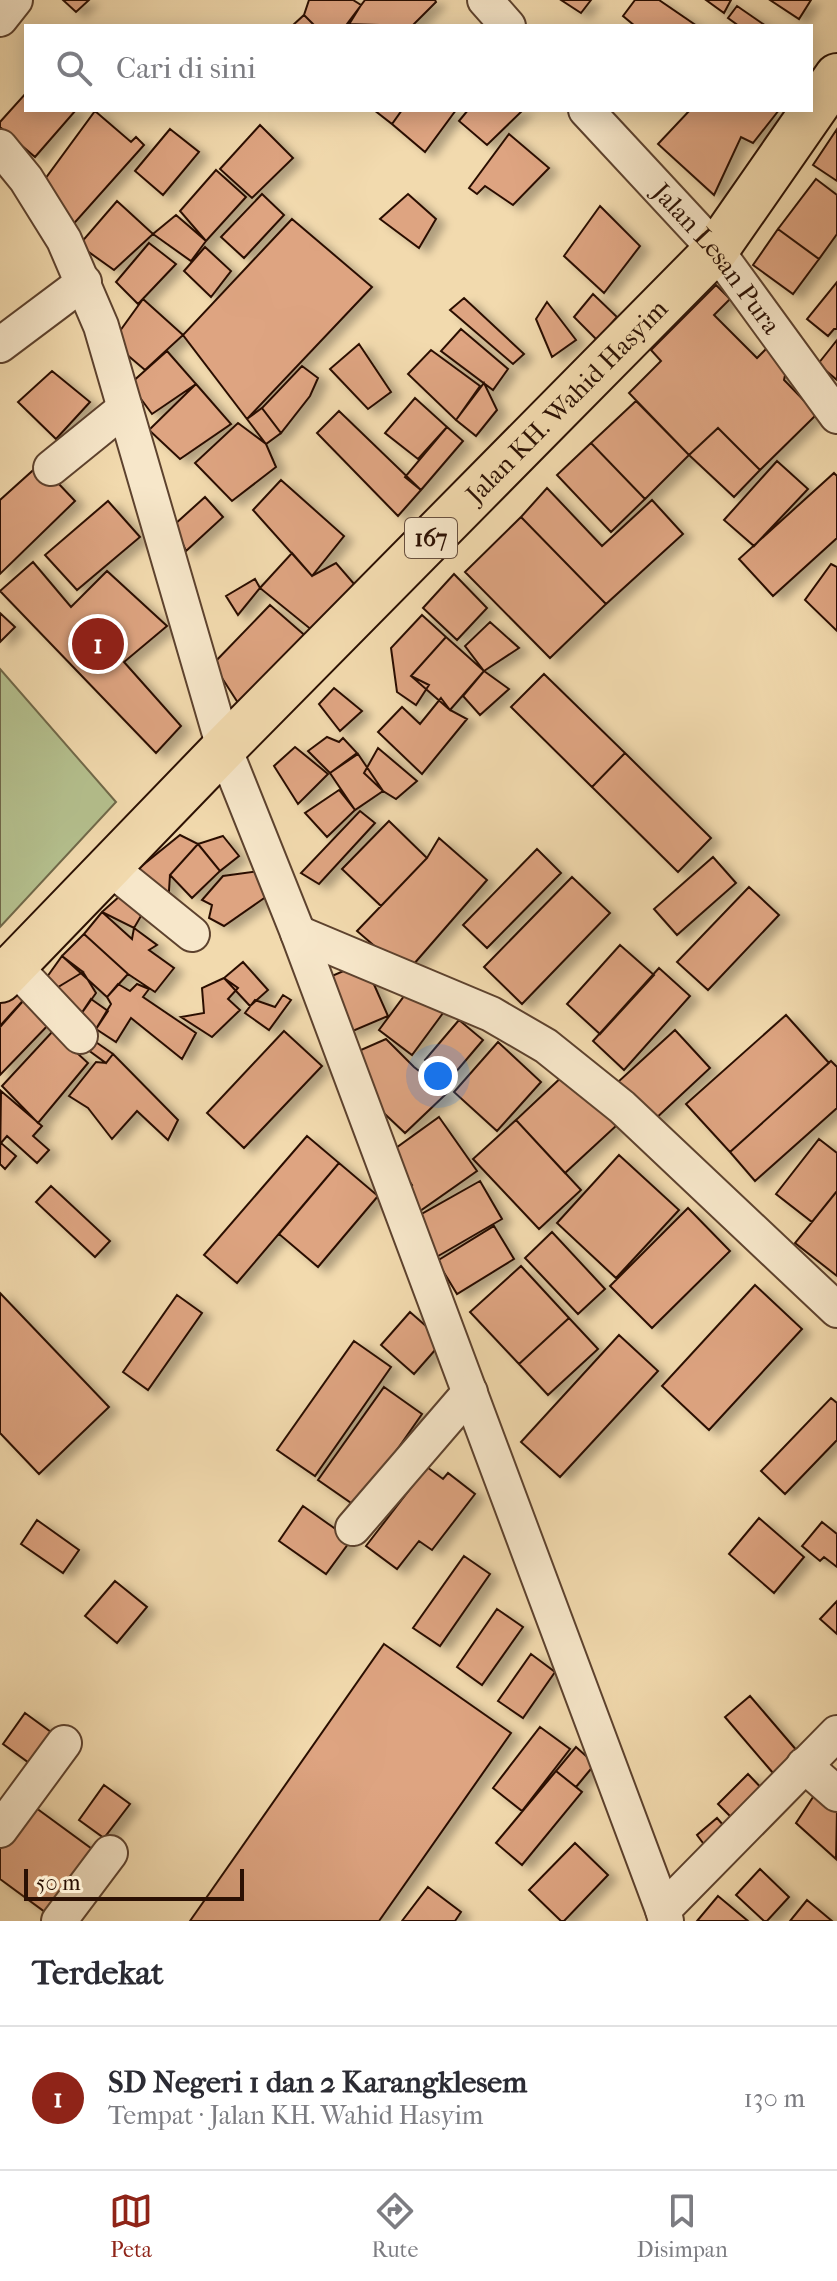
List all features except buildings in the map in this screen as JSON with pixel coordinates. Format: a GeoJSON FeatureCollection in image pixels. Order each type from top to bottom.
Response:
{"type":"FeatureCollection","features":[{"type":"Feature","properties":{"kind":"main road","name":"Jalan KH. Wahid Hasyim"},"geometry":{"type":"LineString","coordinates":[[813,111],[837,76]]}},
{"type":"Feature","properties":{"kind":"main road","name":"Jalan KH. Wahid Hasyim"},"geometry":{"type":"LineString","coordinates":[[7,973],[224,748],[716,250],[812,112]]}},
{"type":"Feature","properties":{"kind":"street"},"geometry":{"type":"LineString","coordinates":[[0,19],[15,0]]}},
{"type":"Feature","properties":{"kind":"street","name":"Jalan Lesan Pura"},"geometry":{"type":"LineString","coordinates":[[588,112],[716,250],[837,416]]}},
{"type":"Feature","properties":{"kind":"street"},"geometry":{"type":"LineString","coordinates":[[0,147],[26,179],[64,240],[101,326],[224,748],[298,933],[664,1916],[837,1733]]}},
{"type":"Feature","properties":{"kind":"street"},"geometry":{"type":"LineString","coordinates":[[0,345],[84,282]]}},
{"type":"Feature","properties":{"kind":"street"},"geometry":{"type":"LineString","coordinates":[[51,468],[125,408]]}},
{"type":"Feature","properties":{"kind":"street"},"geometry":{"type":"LineString","coordinates":[[109,867],[192,934]]}},
{"type":"Feature","properties":{"kind":"street"},"geometry":{"type":"LineString","coordinates":[[298,933],[491,1014],[546,1046],[622,1107],[837,1310]]}},
{"type":"Feature","properties":{"kind":"street"},"geometry":{"type":"LineString","coordinates":[[7,973],[80,1036]]}},
{"type":"Feature","properties":{"kind":"street"},"geometry":{"type":"LineString","coordinates":[[353,1528],[470,1392]]}},
{"type":"Feature","properties":{"kind":"street"},"geometry":{"type":"LineString","coordinates":[[0,1830],[64,1743]]}},
{"type":"Feature","properties":{"kind":"street"},"geometry":{"type":"LineString","coordinates":[[804,1765],[837,1794]]}},
{"type":"Feature","properties":{"kind":"street"},"geometry":{"type":"LineString","coordinates":[[59,1921],[110,1853]]}},
{"type":"Feature","properties":{"kind":"green space"},"geometry":{"type":"Polygon","coordinates":[[[0,669],[116,802],[0,927],[0,669]]]}},
{"type":"Feature","properties":{"kind":"place","name":"SD Negeri 1 dan 2 Karangklesem"},"geometry":{"type":"Point","coordinates":[98,644]}}]}
